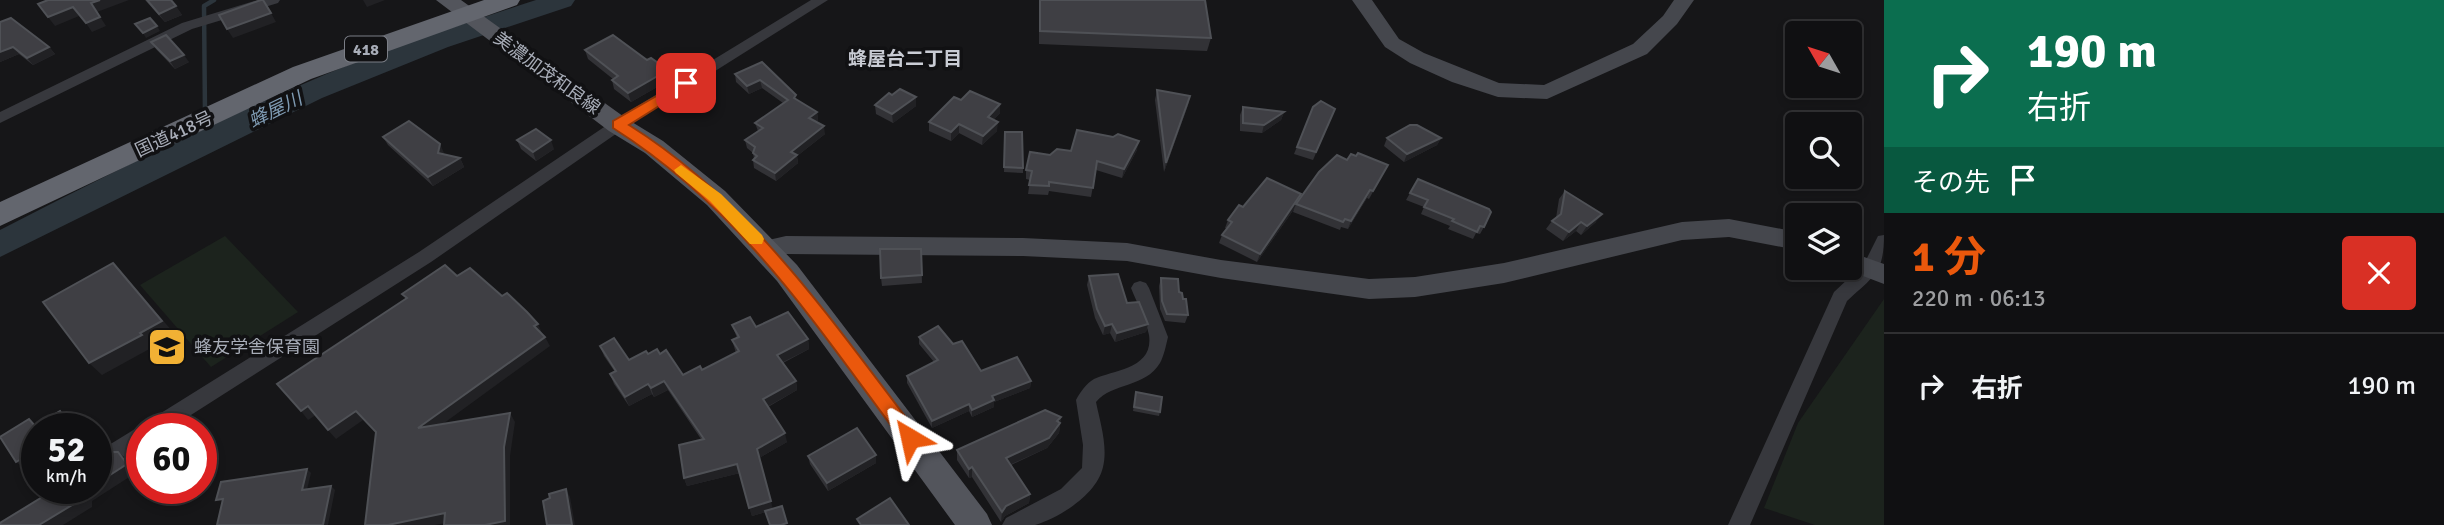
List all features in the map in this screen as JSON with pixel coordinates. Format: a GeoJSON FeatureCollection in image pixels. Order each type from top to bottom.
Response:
{"type":"FeatureCollection","features":[{"type":"Feature","properties":{"kind":"highway","name":"国道418号"},"geometry":{"type":"LineString","coordinates":[[0,215],[302,73],[456,7],[508,0]]}},
{"type":"Feature","properties":{"kind":"main road","name":"美濃加茂和良線"},"geometry":{"type":"LineString","coordinates":[[456,7],[618,125],[654,147],[716,198],[787,273],[970,523]]}},
{"type":"Feature","properties":{"kind":"street"},"geometry":{"type":"LineString","coordinates":[[0,118],[204,21],[273,0]]}},
{"type":"Feature","properties":{"kind":"street"},"geometry":{"type":"LineString","coordinates":[[177,413],[425,257],[618,125],[821,0]]}},
{"type":"Feature","properties":{"kind":"street"},"geometry":{"type":"LineString","coordinates":[[1362,0],[1392,43],[1417,58],[1459,77],[1498,90],[1547,92],[1640,49],[1670,20],[1684,0]]}},
{"type":"Feature","properties":{"kind":"street"},"geometry":{"type":"LineString","coordinates":[[765,249],[786,245],[1023,247],[1116,252],[1369,289],[1415,287],[1504,273],[1682,230],[1729,228],[1785,239]]}},
{"type":"Feature","properties":{"kind":"street"},"geometry":{"type":"LineString","coordinates":[[1739,525],[1840,297],[1868,268],[1884,241]]}},
{"type":"Feature","properties":{"kind":"street"},"geometry":{"type":"LineString","coordinates":[[1013,525],[1079,489],[1093,468],[1091,426],[1086,400],[1098,386],[1138,374],[1152,360],[1159,337],[1139,288]]}},
{"type":"Feature","properties":{"kind":"shaded area"},"geometry":{"type":"Polygon","coordinates":[[[225,236],[298,312],[211,367],[140,285],[225,236]]]}},
{"type":"Feature","properties":{"kind":"shaded area"},"geometry":{"type":"Polygon","coordinates":[[[1884,299],[1884,525],[1815,525],[1764,508],[1798,423],[1884,299]]]}},
{"type":"Feature","properties":{"kind":"building"},"geometry":{"type":"Polygon","coordinates":[[[48,0],[100,0],[91,3],[100,17],[86,23],[73,7],[48,17],[38,4],[48,0]]]}},
{"type":"Feature","properties":{"kind":"building"},"geometry":{"type":"Polygon","coordinates":[[[147,0],[171,0],[176,6],[159,14],[147,0]]]}},
{"type":"Feature","properties":{"kind":"building"},"geometry":{"type":"Polygon","coordinates":[[[261,0],[271,13],[227,29],[219,15],[261,0]]]}},
{"type":"Feature","properties":{"kind":"building"},"geometry":{"type":"Polygon","coordinates":[[[1040,0],[1205,0],[1211,38],[1040,31],[1040,0]]]}},
{"type":"Feature","properties":{"kind":"building"},"geometry":{"type":"Polygon","coordinates":[[[11,18],[49,47],[27,58],[13,47],[0,52],[0,22],[11,18]]]}},
{"type":"Feature","properties":{"kind":"building"},"geometry":{"type":"Polygon","coordinates":[[[150,18],[157,26],[143,33],[135,24],[150,18]]]}},
{"type":"Feature","properties":{"kind":"building"},"geometry":{"type":"Polygon","coordinates":[[[166,35],[184,55],[170,61],[151,42],[166,35]]]}},
{"type":"Feature","properties":{"kind":"building"},"geometry":{"type":"Polygon","coordinates":[[[613,35],[647,60],[651,58],[668,70],[628,93],[612,80],[618,76],[585,50],[613,35]]]}},
{"type":"Feature","properties":{"kind":"building"},"geometry":{"type":"Polygon","coordinates":[[[762,62],[796,95],[794,98],[817,112],[809,118],[824,126],[791,152],[797,155],[775,173],[753,160],[757,156],[753,153],[755,147],[745,140],[763,128],[755,123],[788,100],[760,80],[747,86],[735,74],[762,62]]]}},
{"type":"Feature","properties":{"kind":"building"},"geometry":{"type":"Polygon","coordinates":[[[900,89],[916,97],[892,114],[875,105],[889,93],[892,95],[900,89]]]}},
{"type":"Feature","properties":{"kind":"building"},"geometry":{"type":"Polygon","coordinates":[[[1157,90],[1190,96],[1166,163],[1157,90]]]}},
{"type":"Feature","properties":{"kind":"building"},"geometry":{"type":"Polygon","coordinates":[[[970,91],[1000,104],[988,117],[998,122],[983,136],[959,124],[951,132],[929,122],[954,97],[961,100],[970,91]]]}},
{"type":"Feature","properties":{"kind":"building"},"geometry":{"type":"Polygon","coordinates":[[[1321,101],[1335,109],[1316,152],[1297,147],[1313,107],[1321,101]]]}},
{"type":"Feature","properties":{"kind":"building"},"geometry":{"type":"Polygon","coordinates":[[[1243,107],[1284,112],[1264,125],[1243,123],[1243,107]]]}},
{"type":"Feature","properties":{"kind":"building"},"geometry":{"type":"Polygon","coordinates":[[[409,121],[440,144],[438,153],[460,158],[428,177],[383,137],[409,121]]]}},
{"type":"Feature","properties":{"kind":"building"},"geometry":{"type":"Polygon","coordinates":[[[1410,125],[1417,125],[1441,138],[1407,154],[1387,138],[1410,125]]]}},
{"type":"Feature","properties":{"kind":"building"},"geometry":{"type":"Polygon","coordinates":[[[536,129],[551,140],[533,152],[517,140],[536,129]]]}},
{"type":"Feature","properties":{"kind":"building"},"geometry":{"type":"Polygon","coordinates":[[[1077,130],[1113,137],[1118,134],[1139,141],[1124,169],[1097,161],[1093,188],[1049,182],[1049,186],[1029,185],[1032,171],[1026,170],[1030,152],[1050,155],[1057,149],[1071,151],[1077,130]]]}},
{"type":"Feature","properties":{"kind":"building"},"geometry":{"type":"Polygon","coordinates":[[[1005,132],[1022,132],[1023,168],[1004,167],[1005,132]]]}},
{"type":"Feature","properties":{"kind":"building"},"geometry":{"type":"Polygon","coordinates":[[[1358,153],[1388,165],[1351,221],[1345,219],[1343,222],[1296,204],[1319,172],[1337,155],[1347,160],[1351,154],[1356,156],[1358,153]]]}},
{"type":"Feature","properties":{"kind":"building"},"geometry":{"type":"Polygon","coordinates":[[[1267,178],[1301,194],[1260,254],[1222,235],[1232,222],[1228,220],[1239,205],[1243,207],[1267,178]]]}},
{"type":"Feature","properties":{"kind":"building"},"geometry":{"type":"Polygon","coordinates":[[[1418,179],[1489,209],[1491,212],[1484,227],[1480,226],[1477,232],[1424,207],[1428,200],[1410,193],[1418,179]]]}},
{"type":"Feature","properties":{"kind":"building"},"geometry":{"type":"Polygon","coordinates":[[[1565,191],[1602,214],[1587,226],[1581,222],[1569,232],[1552,221],[1561,214],[1565,191]]]}},
{"type":"Feature","properties":{"kind":"building"},"geometry":{"type":"Polygon","coordinates":[[[880,249],[921,249],[922,275],[881,278],[880,249]]]}},
{"type":"Feature","properties":{"kind":"building"},"geometry":{"type":"Polygon","coordinates":[[[113,263],[162,321],[140,333],[142,335],[89,363],[43,302],[113,263]]]}},
{"type":"Feature","properties":{"kind":"building"},"geometry":{"type":"Polygon","coordinates":[[[445,265],[457,276],[470,268],[502,296],[507,293],[538,324],[534,326],[545,337],[418,428],[510,413],[504,447],[505,521],[485,525],[444,525],[445,513],[388,525],[365,525],[376,432],[356,411],[328,430],[308,406],[301,411],[277,384],[407,298],[402,294],[445,265]]]}},
{"type":"Feature","properties":{"kind":"building"},"geometry":{"type":"Polygon","coordinates":[[[1118,274],[1127,303],[1139,302],[1148,324],[1117,333],[1112,324],[1105,326],[1097,309],[1089,276],[1118,274]]]}},
{"type":"Feature","properties":{"kind":"building"},"geometry":{"type":"Polygon","coordinates":[[[1161,278],[1178,279],[1179,292],[1182,293],[1183,299],[1186,299],[1188,315],[1167,314],[1162,301],[1161,278]]]}},
{"type":"Feature","properties":{"kind":"building"},"geometry":{"type":"Polygon","coordinates":[[[788,312],[808,339],[777,355],[796,381],[763,399],[785,433],[757,449],[771,501],[749,508],[737,464],[684,478],[679,445],[704,439],[664,381],[651,388],[648,384],[625,397],[610,374],[616,371],[600,346],[614,338],[629,360],[646,351],[648,354],[657,349],[660,354],[666,350],[683,375],[700,366],[702,370],[739,351],[732,340],[739,337],[732,325],[750,317],[756,327],[788,312]]]}},
{"type":"Feature","properties":{"kind":"building"},"geometry":{"type":"Polygon","coordinates":[[[938,326],[953,344],[962,341],[981,371],[1017,357],[1031,381],[992,396],[994,400],[972,410],[969,404],[932,421],[907,376],[938,360],[919,337],[938,326]]]}},
{"type":"Feature","properties":{"kind":"building"},"geometry":{"type":"Polygon","coordinates":[[[1136,392],[1162,397],[1160,412],[1134,407],[1136,392]]]}},
{"type":"Feature","properties":{"kind":"building"},"geometry":{"type":"Polygon","coordinates":[[[1045,410],[1061,417],[1057,421],[1060,423],[1049,438],[1006,458],[1030,494],[1006,506],[1002,512],[972,467],[969,469],[957,450],[1045,410]]]}},
{"type":"Feature","properties":{"kind":"building"},"geometry":{"type":"Polygon","coordinates":[[[21,424],[21,459],[16,462],[0,437],[21,424]]]}},
{"type":"Feature","properties":{"kind":"building"},"geometry":{"type":"Polygon","coordinates":[[[857,428],[876,455],[827,483],[808,456],[857,428]]]}},
{"type":"Feature","properties":{"kind":"building"},"geometry":{"type":"Polygon","coordinates":[[[118,452],[126,465],[112,474],[112,453],[118,452]]]}},
{"type":"Feature","properties":{"kind":"building"},"geometry":{"type":"Polygon","coordinates":[[[307,469],[302,490],[331,486],[323,525],[217,525],[223,499],[217,500],[221,482],[307,469]]]}},
{"type":"Feature","properties":{"kind":"building"},"geometry":{"type":"Polygon","coordinates":[[[566,489],[572,525],[547,525],[543,501],[550,498],[549,494],[566,489]]]}},
{"type":"Feature","properties":{"kind":"building"},"geometry":{"type":"Polygon","coordinates":[[[890,498],[909,525],[861,525],[857,519],[890,498]]]}},
{"type":"Feature","properties":{"kind":"building"},"geometry":{"type":"Polygon","coordinates":[[[31,504],[74,504],[39,525],[0,523],[31,504]]]}},
{"type":"Feature","properties":{"kind":"building"},"geometry":{"type":"Polygon","coordinates":[[[782,506],[787,523],[770,525],[765,511],[782,506]]]}},
{"type":"Feature","properties":{"kind":"waterway"},"geometry":{"type":"LineString","coordinates":[[205,114],[204,6],[214,0]]}},
{"type":"Feature","properties":{"kind":"waterway","name":"蜂屋川"},"geometry":{"type":"LineString","coordinates":[[0,245],[83,201],[312,91],[438,41],[562,0]]}},
{"type":"Feature","properties":{"kind":"waterway"},"geometry":{"type":"LineString","coordinates":[[205,123],[205,144]]}},
{"type":"Feature","properties":{"kind":"slow traffic"},"geometry":{"type":"LineString","coordinates":[[681,170],[716,198],[756,239]]}},
{"type":"Feature","properties":{"kind":"place","name":"蜂友学舎保育園"},"geometry":{"type":"Point","coordinates":[167,347]}},
{"type":"Feature","properties":{"kind":"district","name":"蜂屋台二丁目"},"geometry":{"type":"Point","coordinates":[905,58]}},
{"type":"Feature","properties":{"kind":"route"},"geometry":{"type":"LineString","coordinates":[[686,83],[618,125],[654,147],[716,198],[776,261],[910,438]]}}]}
